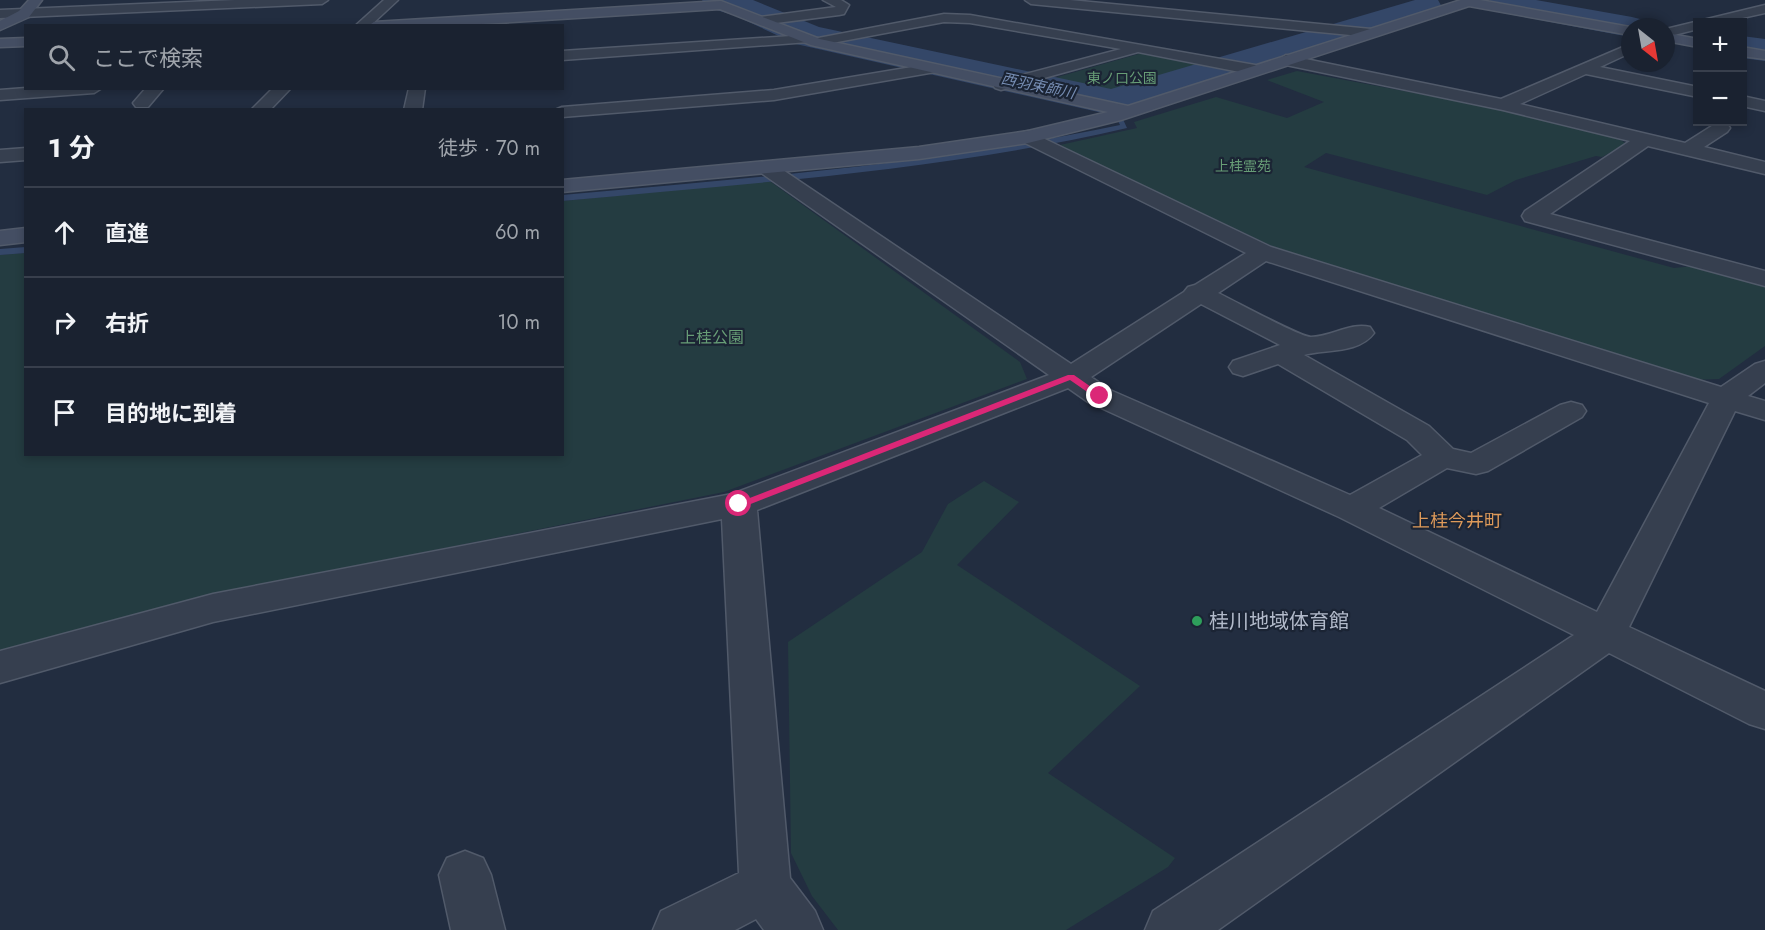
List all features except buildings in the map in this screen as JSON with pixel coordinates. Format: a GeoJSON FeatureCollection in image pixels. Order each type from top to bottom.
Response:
{"type":"FeatureCollection","features":[{"type":"Feature","properties":{"kind":"street"},"geometry":{"type":"LineString","coordinates":[[0,26],[24,14],[36,0]]}},
{"type":"Feature","properties":{"kind":"street"},"geometry":{"type":"LineString","coordinates":[[0,14],[322,0]]}},
{"type":"Feature","properties":{"kind":"street"},"geometry":{"type":"LineString","coordinates":[[364,24],[392,0]]}},
{"type":"Feature","properties":{"kind":"street"},"geometry":{"type":"LineString","coordinates":[[769,20],[839,11],[843,5],[829,0]]}},
{"type":"Feature","properties":{"kind":"street"},"geometry":{"type":"LineString","coordinates":[[1031,0],[1371,33]]}},
{"type":"Feature","properties":{"kind":"street"},"geometry":{"type":"LineString","coordinates":[[1149,0],[1180,9],[1184,15]]}},
{"type":"Feature","properties":{"kind":"street"},"geometry":{"type":"LineString","coordinates":[[564,186],[776,174],[919,153],[1037,141],[1129,111],[1241,68],[1286,60],[1471,1],[1621,29]]}},
{"type":"Feature","properties":{"kind":"street"},"geometry":{"type":"LineString","coordinates":[[402,24],[714,2],[769,20],[819,41],[930,69],[1010,83],[1129,111]]}},
{"type":"Feature","properties":{"kind":"street"},"geometry":{"type":"LineString","coordinates":[[970,19],[999,8]]}},
{"type":"Feature","properties":{"kind":"street"},"geometry":{"type":"LineString","coordinates":[[1726,18],[1765,9]]}},
{"type":"Feature","properties":{"kind":"street"},"geometry":{"type":"LineString","coordinates":[[564,56],[819,41],[944,18],[970,19],[1141,48],[1241,68]]}},
{"type":"Feature","properties":{"kind":"street"},"geometry":{"type":"LineString","coordinates":[[1675,32],[1693,26]]}},
{"type":"Feature","properties":{"kind":"street"},"geometry":{"type":"LineString","coordinates":[[1675,36],[1693,42]]}},
{"type":"Feature","properties":{"kind":"street"},"geometry":{"type":"LineString","coordinates":[[0,43],[24,42]]}},
{"type":"Feature","properties":{"kind":"street"},"geometry":{"type":"LineString","coordinates":[[1010,83],[1141,48]]}},
{"type":"Feature","properties":{"kind":"street"},"geometry":{"type":"LineString","coordinates":[[1503,105],[1621,52]]}},
{"type":"Feature","properties":{"kind":"street"},"geometry":{"type":"LineString","coordinates":[[1747,52],[1765,55]]}},
{"type":"Feature","properties":{"kind":"street"},"geometry":{"type":"LineString","coordinates":[[1286,60],[1503,105],[1765,168]]}},
{"type":"Feature","properties":{"kind":"street"},"geometry":{"type":"LineString","coordinates":[[564,112],[774,95],[930,69]]}},
{"type":"Feature","properties":{"kind":"street"},"geometry":{"type":"LineString","coordinates":[[1586,69],[1693,91]]}},
{"type":"Feature","properties":{"kind":"street"},"geometry":{"type":"LineString","coordinates":[[0,95],[67,90]]}},
{"type":"Feature","properties":{"kind":"street"},"geometry":{"type":"LineString","coordinates":[[142,103],[154,90]]}},
{"type":"Feature","properties":{"kind":"street"},"geometry":{"type":"LineString","coordinates":[[261,108],[281,90]]}},
{"type":"Feature","properties":{"kind":"street"},"geometry":{"type":"LineString","coordinates":[[412,108],[417,90]]}},
{"type":"Feature","properties":{"kind":"street"},"geometry":{"type":"LineString","coordinates":[[1747,102],[1765,106]]}},
{"type":"Feature","properties":{"kind":"street"},"geometry":{"type":"LineString","coordinates":[[1687,150],[1721,128]]}},
{"type":"Feature","properties":{"kind":"street"},"geometry":{"type":"LineString","coordinates":[[1644,140],[1533,216],[1765,279]]}},
{"type":"Feature","properties":{"kind":"street"},"geometry":{"type":"LineString","coordinates":[[1037,141],[1263,252],[1765,411]]}},
{"type":"Feature","properties":{"kind":"street"},"geometry":{"type":"LineString","coordinates":[[0,156],[24,154]]}},
{"type":"Feature","properties":{"kind":"street"},"geometry":{"type":"LineString","coordinates":[[776,174],[1100,396],[1351,509],[1605,635],[1765,711]]}},
{"type":"Feature","properties":{"kind":"street"},"geometry":{"type":"LineString","coordinates":[[0,237],[24,235]]}},
{"type":"Feature","properties":{"kind":"street"},"geometry":{"type":"LineString","coordinates":[[0,668],[213,608],[739,504],[1071,377],[1197,292],[1263,252]]}},
{"type":"Feature","properties":{"kind":"street"},"geometry":{"type":"LineString","coordinates":[[1197,292],[1292,350],[1418,433],[1442,458],[1476,464],[1571,411]]}},
{"type":"Feature","properties":{"kind":"street"},"geometry":{"type":"LineString","coordinates":[[1243,367],[1292,350],[1336,343],[1360,333]]}},
{"type":"Feature","properties":{"kind":"street"},"geometry":{"type":"LineString","coordinates":[[1172,930],[1605,635],[1726,397],[1765,370]]}},
{"type":"Feature","properties":{"kind":"street"},"geometry":{"type":"LineString","coordinates":[[1351,509],[1442,458]]}},
{"type":"Feature","properties":{"kind":"street"},"geometry":{"type":"LineString","coordinates":[[739,504],[765,887],[796,930]]}},
{"type":"Feature","properties":{"kind":"street"},"geometry":{"type":"LineString","coordinates":[[465,875],[478,930]]}},
{"type":"Feature","properties":{"kind":"street"},"geometry":{"type":"LineString","coordinates":[[680,930],[765,887]]}},
{"type":"Feature","properties":{"kind":"green space","name":"東ノ口公園"},"geometry":{"type":"Polygon","coordinates":[[[1153,52],[1222,68],[1118,100],[1033,84],[1142,53],[1153,52]]]}},
{"type":"Feature","properties":{"kind":"green space","name":"上桂霊苑"},"geometry":{"type":"Polygon","coordinates":[[[1297,71],[1484,106],[1617,138],[1627,144],[1602,157],[1596,156],[1516,180],[1487,195],[1326,153],[1304,167],[1674,268],[1694,266],[1765,286],[1765,346],[1719,379],[1689,380],[1272,246],[1060,145],[1137,128],[1134,122],[1216,97],[1287,118],[1324,102],[1267,80],[1297,71]]]}},
{"type":"Feature","properties":{"kind":"green space","name":"上桂公園"},"geometry":{"type":"Polygon","coordinates":[[[771,182],[1020,362],[1027,379],[724,492],[202,597],[0,658],[0,255],[24,253],[24,456],[564,456],[564,201],[771,182]]]}},
{"type":"Feature","properties":{"kind":"green space"},"geometry":{"type":"Polygon","coordinates":[[[984,481],[1019,502],[957,565],[1140,686],[1048,773],[1175,858],[1168,867],[1066,930],[838,930],[812,896],[791,853],[788,642],[922,552],[948,504],[984,481]]]}},
{"type":"Feature","properties":{"kind":"waterway","name":"西羽束師川"},"geometry":{"type":"LineString","coordinates":[[718,0],[748,9],[809,36],[1112,102],[1426,7]]}},
{"type":"Feature","properties":{"kind":"waterway","name":"西羽束師川"},"geometry":{"type":"LineString","coordinates":[[1503,4],[1621,25]]}},
{"type":"Feature","properties":{"kind":"waterway","name":"西羽束師川"},"geometry":{"type":"LineString","coordinates":[[1747,48],[1765,50]]}},
{"type":"Feature","properties":{"kind":"waterway"},"geometry":{"type":"LineString","coordinates":[[564,198],[844,172],[1055,141],[1124,126],[1112,102]]}},
{"type":"Feature","properties":{"kind":"waterway"},"geometry":{"type":"LineString","coordinates":[[0,252],[24,250]]}},
{"type":"Feature","properties":{"kind":"place","name":"桂川地域体育館"},"geometry":{"type":"Point","coordinates":[1197,621]}},
{"type":"Feature","properties":{"kind":"district","name":"上桂今井町"},"geometry":{"type":"Point","coordinates":[1457,521]}},
{"type":"Feature","properties":{"kind":"route"},"geometry":{"type":"LineString","coordinates":[[739,504],[1071,377],[1100,396]]}}]}
